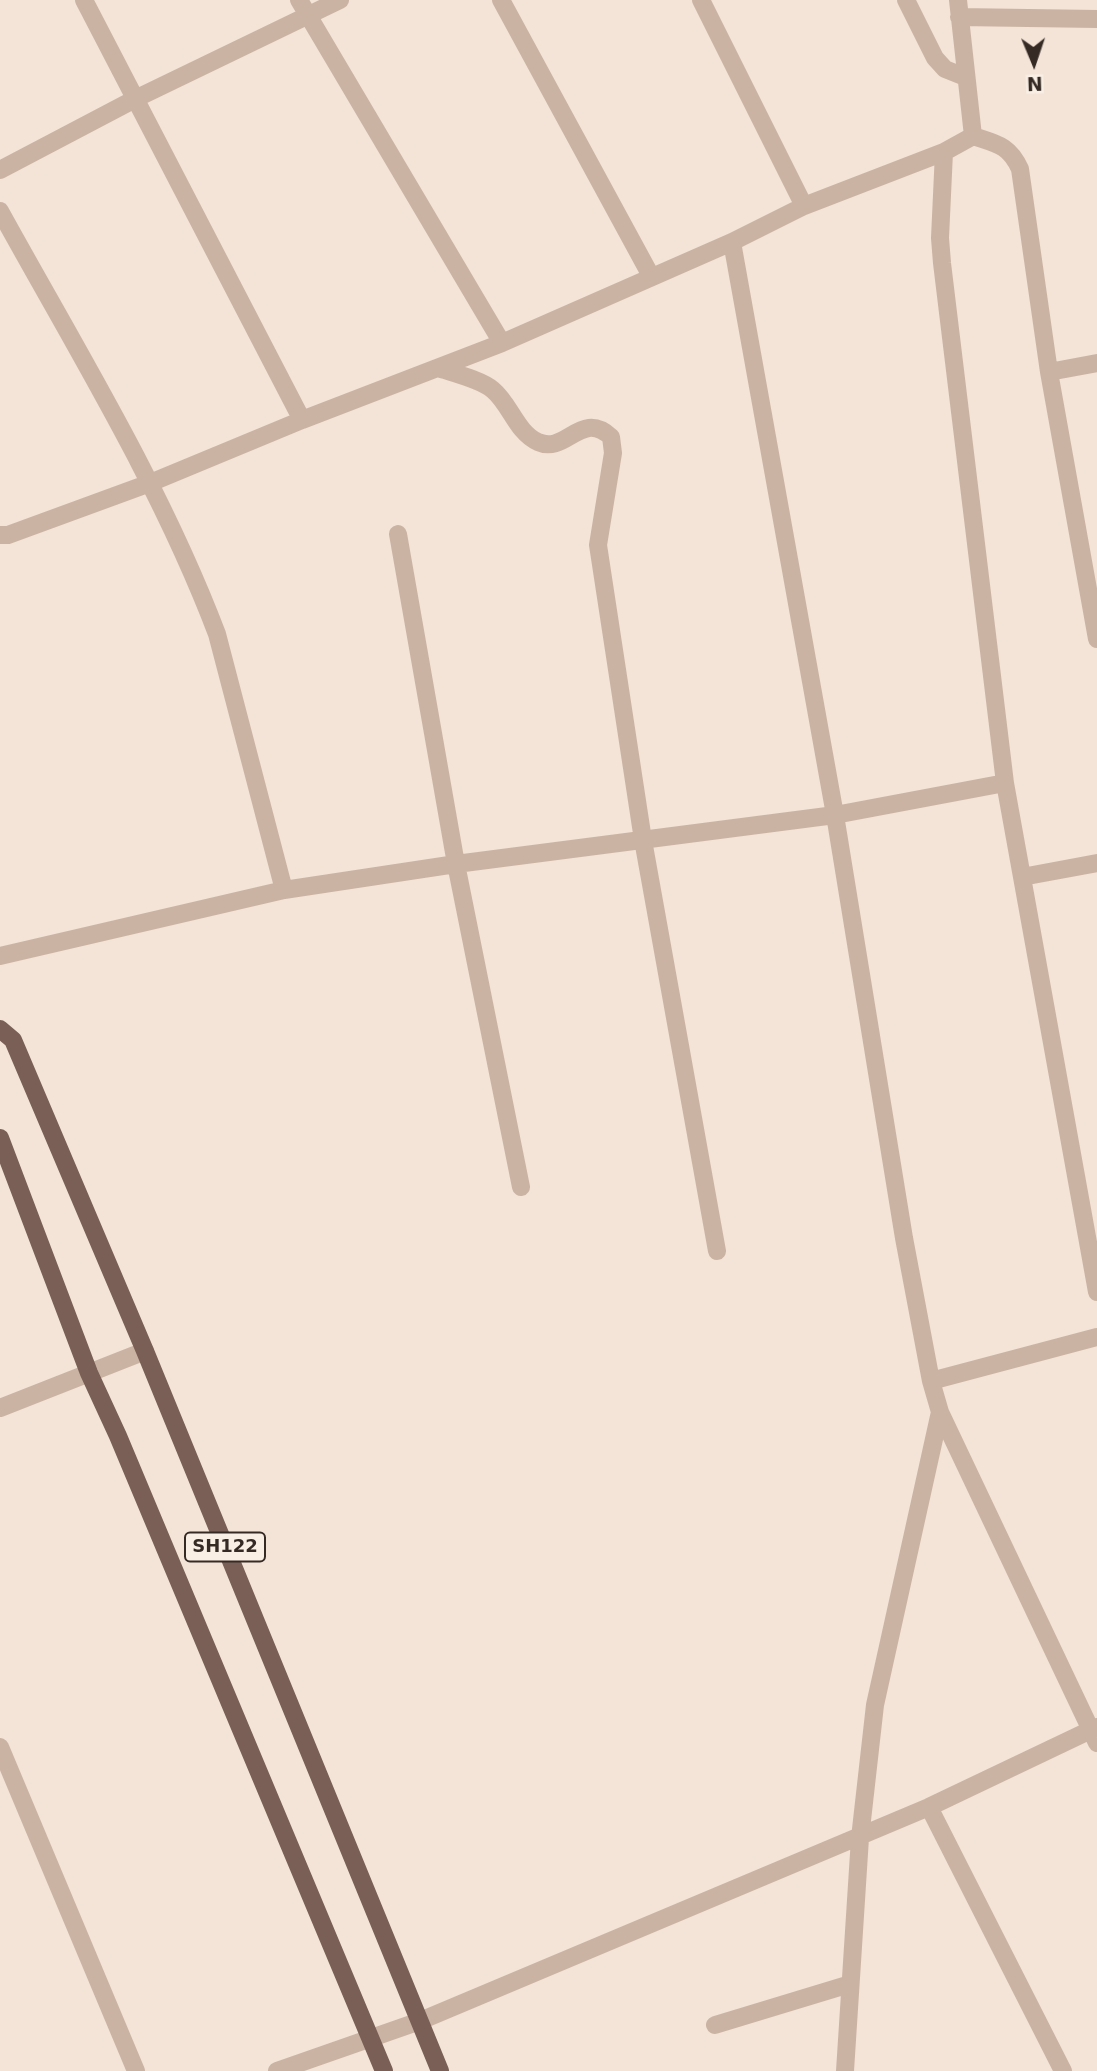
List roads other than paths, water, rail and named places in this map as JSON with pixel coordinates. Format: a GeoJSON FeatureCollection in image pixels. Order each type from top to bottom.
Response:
{"type":"FeatureCollection","features":[{"type":"Feature","properties":{"kind":"main road","name":"SH122"},"geometry":{"type":"LineString","coordinates":[[0,1029],[13,1040],[145,1351],[440,2071]]}},
{"type":"Feature","properties":{"kind":"main road","name":"SH122"},"geometry":{"type":"LineString","coordinates":[[0,1138],[89,1373],[129,1461],[384,2071]]}},
{"type":"Feature","properties":{"kind":"street"},"geometry":{"type":"LineString","coordinates":[[84,0],[302,419]]}},
{"type":"Feature","properties":{"kind":"street"},"geometry":{"type":"LineString","coordinates":[[0,170],[303,8],[341,0]]}},
{"type":"Feature","properties":{"kind":"street"},"geometry":{"type":"LineString","coordinates":[[500,0],[651,276]]}},
{"type":"Feature","properties":{"kind":"street"},"geometry":{"type":"LineString","coordinates":[[701,0],[804,206]]}},
{"type":"Feature","properties":{"kind":"street"},"geometry":{"type":"LineString","coordinates":[[906,0],[935,58],[945,69],[965,77]]}},
{"type":"Feature","properties":{"kind":"street"},"geometry":{"type":"LineString","coordinates":[[303,8],[502,343]]}},
{"type":"Feature","properties":{"kind":"street"},"geometry":{"type":"LineString","coordinates":[[973,136],[958,9],[1097,19]]}},
{"type":"Feature","properties":{"kind":"street"},"geometry":{"type":"LineString","coordinates":[[0,535],[8,535],[150,483],[302,419],[502,343],[732,242],[804,206],[944,152],[973,136],[1003,146],[1013,155],[1020,169],[1049,372],[1097,639]]}},
{"type":"Feature","properties":{"kind":"street"},"geometry":{"type":"LineString","coordinates":[[944,152],[940,238],[942,263],[1005,783],[1097,1292]]}},
{"type":"Feature","properties":{"kind":"street"},"geometry":{"type":"LineString","coordinates":[[0,211],[150,483],[205,601],[217,635],[284,890]]}},
{"type":"Feature","properties":{"kind":"street"},"geometry":{"type":"LineString","coordinates":[[277,2071],[420,2021],[860,1838],[1095,1733],[940,1412],[931,1381],[904,1238],[835,815],[732,242]]}},
{"type":"Feature","properties":{"kind":"street"},"geometry":{"type":"LineString","coordinates":[[1049,372],[1097,363]]}},
{"type":"Feature","properties":{"kind":"street"},"geometry":{"type":"LineString","coordinates":[[438,368],[493,389],[528,435],[540,444],[556,443],[588,427],[602,428],[611,437],[613,453],[598,545],[643,840],[717,1251]]}},
{"type":"Feature","properties":{"kind":"street"},"geometry":{"type":"LineString","coordinates":[[398,534],[456,864],[521,1187]]}},
{"type":"Feature","properties":{"kind":"street"},"geometry":{"type":"LineString","coordinates":[[0,956],[284,890],[456,864],[835,815],[1005,783]]}},
{"type":"Feature","properties":{"kind":"street"},"geometry":{"type":"LineString","coordinates":[[1022,877],[1097,863]]}},
{"type":"Feature","properties":{"kind":"street"},"geometry":{"type":"LineString","coordinates":[[931,1381],[1097,1337]]}},
{"type":"Feature","properties":{"kind":"street"},"geometry":{"type":"LineString","coordinates":[[0,1408],[145,1351]]}},
{"type":"Feature","properties":{"kind":"street"},"geometry":{"type":"LineString","coordinates":[[845,2071],[860,1838],[880,1678],[940,1412]]}},
{"type":"Feature","properties":{"kind":"street"},"geometry":{"type":"LineString","coordinates":[[0,1747],[136,2071]]}},
{"type":"Feature","properties":{"kind":"street"},"geometry":{"type":"LineString","coordinates":[[929,1807],[1063,2071]]}},
{"type":"Feature","properties":{"kind":"street"},"geometry":{"type":"LineString","coordinates":[[715,2025],[850,1984]]}}]}
